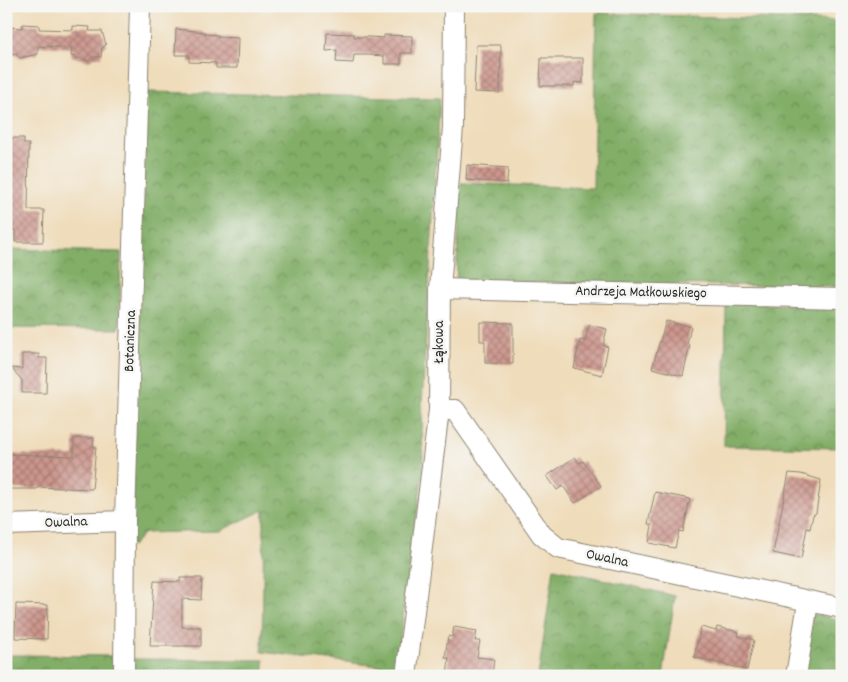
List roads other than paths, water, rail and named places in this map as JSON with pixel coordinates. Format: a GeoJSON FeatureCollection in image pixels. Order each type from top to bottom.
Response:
{"type":"FeatureCollection","features":[{"type":"Feature","properties":{"kind":"street","name":"Botaniczna"},"geometry":{"type":"LineString","coordinates":[[124,676],[125,521],[140,6]]}},
{"type":"Feature","properties":{"kind":"street","name":"Łąkowa"},"geometry":{"type":"LineString","coordinates":[[406,676],[439,410],[440,289],[453,127],[454,6]]}},
{"type":"Feature","properties":{"kind":"street","name":"Andrzeja Małkowskiego"},"geometry":{"type":"LineString","coordinates":[[440,289],[842,298]]}},
{"type":"Feature","properties":{"kind":"street","name":"Owalna"},"geometry":{"type":"LineString","coordinates":[[439,410],[455,410],[542,535],[558,548],[808,603],[842,608]]}},
{"type":"Feature","properties":{"kind":"street","name":"Owalna"},"geometry":{"type":"LineString","coordinates":[[6,525],[125,521]]}},
{"type":"Feature","properties":{"kind":"street"},"geometry":{"type":"LineString","coordinates":[[796,676],[808,603]]}}]}
